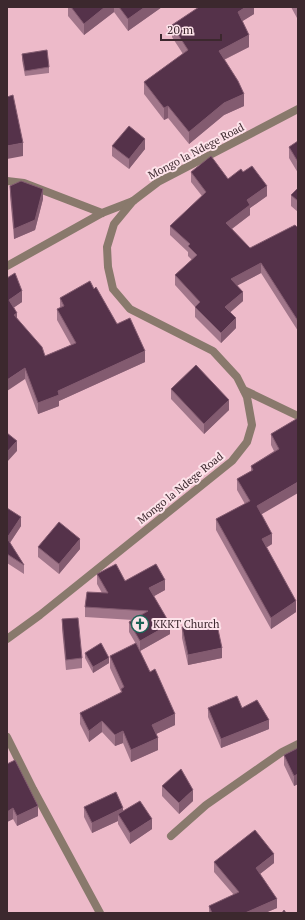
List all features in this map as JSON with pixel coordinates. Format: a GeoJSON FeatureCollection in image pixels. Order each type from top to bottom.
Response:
{"type":"FeatureCollection","features":[{"type":"Feature","properties":{"kind":"street","name":"Mongo la Ndege Road"},"geometry":{"type":"LineString","coordinates":[[7,639],[40,615],[232,461],[247,442],[252,425],[247,397],[237,377],[212,352],[130,309],[113,288],[108,266],[107,247],[114,224],[133,201],[158,182],[298,109]]}},
{"type":"Feature","properties":{"kind":"street"},"geometry":{"type":"LineString","coordinates":[[7,181],[24,183],[102,213]]}},
{"type":"Feature","properties":{"kind":"street"},"geometry":{"type":"LineString","coordinates":[[7,266],[102,213],[133,201]]}},
{"type":"Feature","properties":{"kind":"street"},"geometry":{"type":"LineString","coordinates":[[244,390],[298,416]]}},
{"type":"Feature","properties":{"kind":"street"},"geometry":{"type":"LineString","coordinates":[[7,737],[33,789],[100,913]]}},
{"type":"Feature","properties":{"kind":"street"},"geometry":{"type":"LineString","coordinates":[[171,836],[206,805],[282,752],[298,744]]}},
{"type":"Feature","properties":{"kind":"building"},"geometry":{"type":"Polygon","coordinates":[[[71,7],[105,7],[84,24],[71,7]]]}},
{"type":"Feature","properties":{"kind":"building"},"geometry":{"type":"Polygon","coordinates":[[[119,7],[145,7],[128,19],[119,7]]]}},
{"type":"Feature","properties":{"kind":"building"},"geometry":{"type":"Polygon","coordinates":[[[199,7],[246,7],[238,12],[249,35],[219,51],[238,81],[244,94],[224,103],[189,132],[168,106],[164,108],[144,82],[188,50],[172,25],[199,7]]]}},
{"type":"Feature","properties":{"kind":"building"},"geometry":{"type":"Polygon","coordinates":[[[47,50],[49,67],[25,71],[22,54],[47,50]]]}},
{"type":"Feature","properties":{"kind":"building"},"geometry":{"type":"Polygon","coordinates":[[[13,95],[23,143],[7,146],[7,97],[13,95]]]}},
{"type":"Feature","properties":{"kind":"building"},"geometry":{"type":"Polygon","coordinates":[[[129,126],[145,139],[129,159],[112,146],[129,126]]]}},
{"type":"Feature","properties":{"kind":"building"},"geometry":{"type":"Polygon","coordinates":[[[298,141],[298,162],[289,147],[298,141]]]}},
{"type":"Feature","properties":{"kind":"building"},"geometry":{"type":"Polygon","coordinates":[[[211,156],[228,179],[241,169],[243,172],[252,166],[267,186],[247,200],[250,205],[226,223],[250,248],[295,225],[298,228],[298,321],[261,263],[231,279],[243,292],[225,307],[236,318],[221,333],[195,307],[200,302],[175,275],[197,255],[188,246],[190,244],[170,226],[206,192],[191,172],[211,156]]]}},
{"type":"Feature","properties":{"kind":"building"},"geometry":{"type":"Polygon","coordinates":[[[21,181],[43,189],[35,220],[14,229],[10,186],[21,181]]]}},
{"type":"Feature","properties":{"kind":"building"},"geometry":{"type":"Polygon","coordinates":[[[298,188],[298,201],[291,195],[298,188]]]}},
{"type":"Feature","properties":{"kind":"building"},"geometry":{"type":"Polygon","coordinates":[[[15,273],[22,291],[9,300],[17,313],[14,315],[42,347],[45,356],[76,343],[57,309],[64,306],[60,298],[90,281],[94,289],[96,287],[117,324],[130,318],[145,351],[58,391],[59,395],[38,403],[25,368],[7,380],[7,278],[15,273]]]}},
{"type":"Feature","properties":{"kind":"building"},"geometry":{"type":"Polygon","coordinates":[[[196,365],[229,400],[204,424],[171,389],[196,365]]]}},
{"type":"Feature","properties":{"kind":"building"},"geometry":{"type":"Polygon","coordinates":[[[298,418],[298,482],[257,506],[272,534],[262,539],[296,601],[271,618],[216,519],[250,501],[237,479],[253,470],[251,466],[279,449],[271,434],[298,418]]]}},
{"type":"Feature","properties":{"kind":"building"},"geometry":{"type":"Polygon","coordinates":[[[7,433],[17,441],[7,452],[7,433]]]}},
{"type":"Feature","properties":{"kind":"building"},"geometry":{"type":"Polygon","coordinates":[[[7,508],[21,517],[7,538],[7,508]]]}},
{"type":"Feature","properties":{"kind":"building"},"geometry":{"type":"Polygon","coordinates":[[[59,522],[80,539],[59,564],[38,547],[59,522]]]}},
{"type":"Feature","properties":{"kind":"building"},"geometry":{"type":"Polygon","coordinates":[[[7,538],[24,565],[7,554],[7,538]]]}},
{"type":"Feature","properties":{"kind":"building"},"geometry":{"type":"Polygon","coordinates":[[[116,564],[125,581],[156,564],[165,580],[149,588],[170,624],[140,641],[129,622],[148,611],[85,607],[87,592],[108,593],[97,574],[116,564]]]}},
{"type":"Feature","properties":{"kind":"building"},"geometry":{"type":"Polygon","coordinates":[[[78,618],[82,658],[66,660],[62,619],[78,618]]]}},
{"type":"Feature","properties":{"kind":"building"},"geometry":{"type":"Polygon","coordinates":[[[216,620],[222,648],[188,655],[182,627],[216,620]]]}},
{"type":"Feature","properties":{"kind":"building"},"geometry":{"type":"Polygon","coordinates":[[[101,643],[109,658],[93,667],[85,653],[101,643]]]}},
{"type":"Feature","properties":{"kind":"building"},"geometry":{"type":"Polygon","coordinates":[[[136,643],[150,672],[155,669],[175,714],[152,725],[158,738],[131,750],[123,731],[115,735],[102,721],[89,731],[80,713],[122,692],[121,689],[124,687],[110,656],[136,643]]]}},
{"type":"Feature","properties":{"kind":"building"},"geometry":{"type":"Polygon","coordinates":[[[237,696],[242,708],[257,700],[269,720],[221,739],[208,708],[237,696]]]}},
{"type":"Feature","properties":{"kind":"building"},"geometry":{"type":"Polygon","coordinates":[[[298,748],[298,774],[294,776],[284,755],[298,748]]]}},
{"type":"Feature","properties":{"kind":"building"},"geometry":{"type":"Polygon","coordinates":[[[15,760],[38,806],[17,816],[13,808],[7,812],[7,764],[15,760]]]}},
{"type":"Feature","properties":{"kind":"building"},"geometry":{"type":"Polygon","coordinates":[[[181,769],[193,790],[179,803],[162,786],[181,769]]]}},
{"type":"Feature","properties":{"kind":"building"},"geometry":{"type":"Polygon","coordinates":[[[116,792],[123,808],[92,823],[84,807],[116,792]]]}},
{"type":"Feature","properties":{"kind":"building"},"geometry":{"type":"Polygon","coordinates":[[[140,801],[152,819],[130,833],[118,814],[140,801]]]}},
{"type":"Feature","properties":{"kind":"building"},"geometry":{"type":"Polygon","coordinates":[[[255,830],[274,854],[256,868],[277,899],[245,913],[212,913],[209,906],[239,892],[214,862],[255,830]]]}},
{"type":"Feature","properties":{"kind":"place","name":"KKKT Church"},"geometry":{"type":"Point","coordinates":[140,624]}}]}
